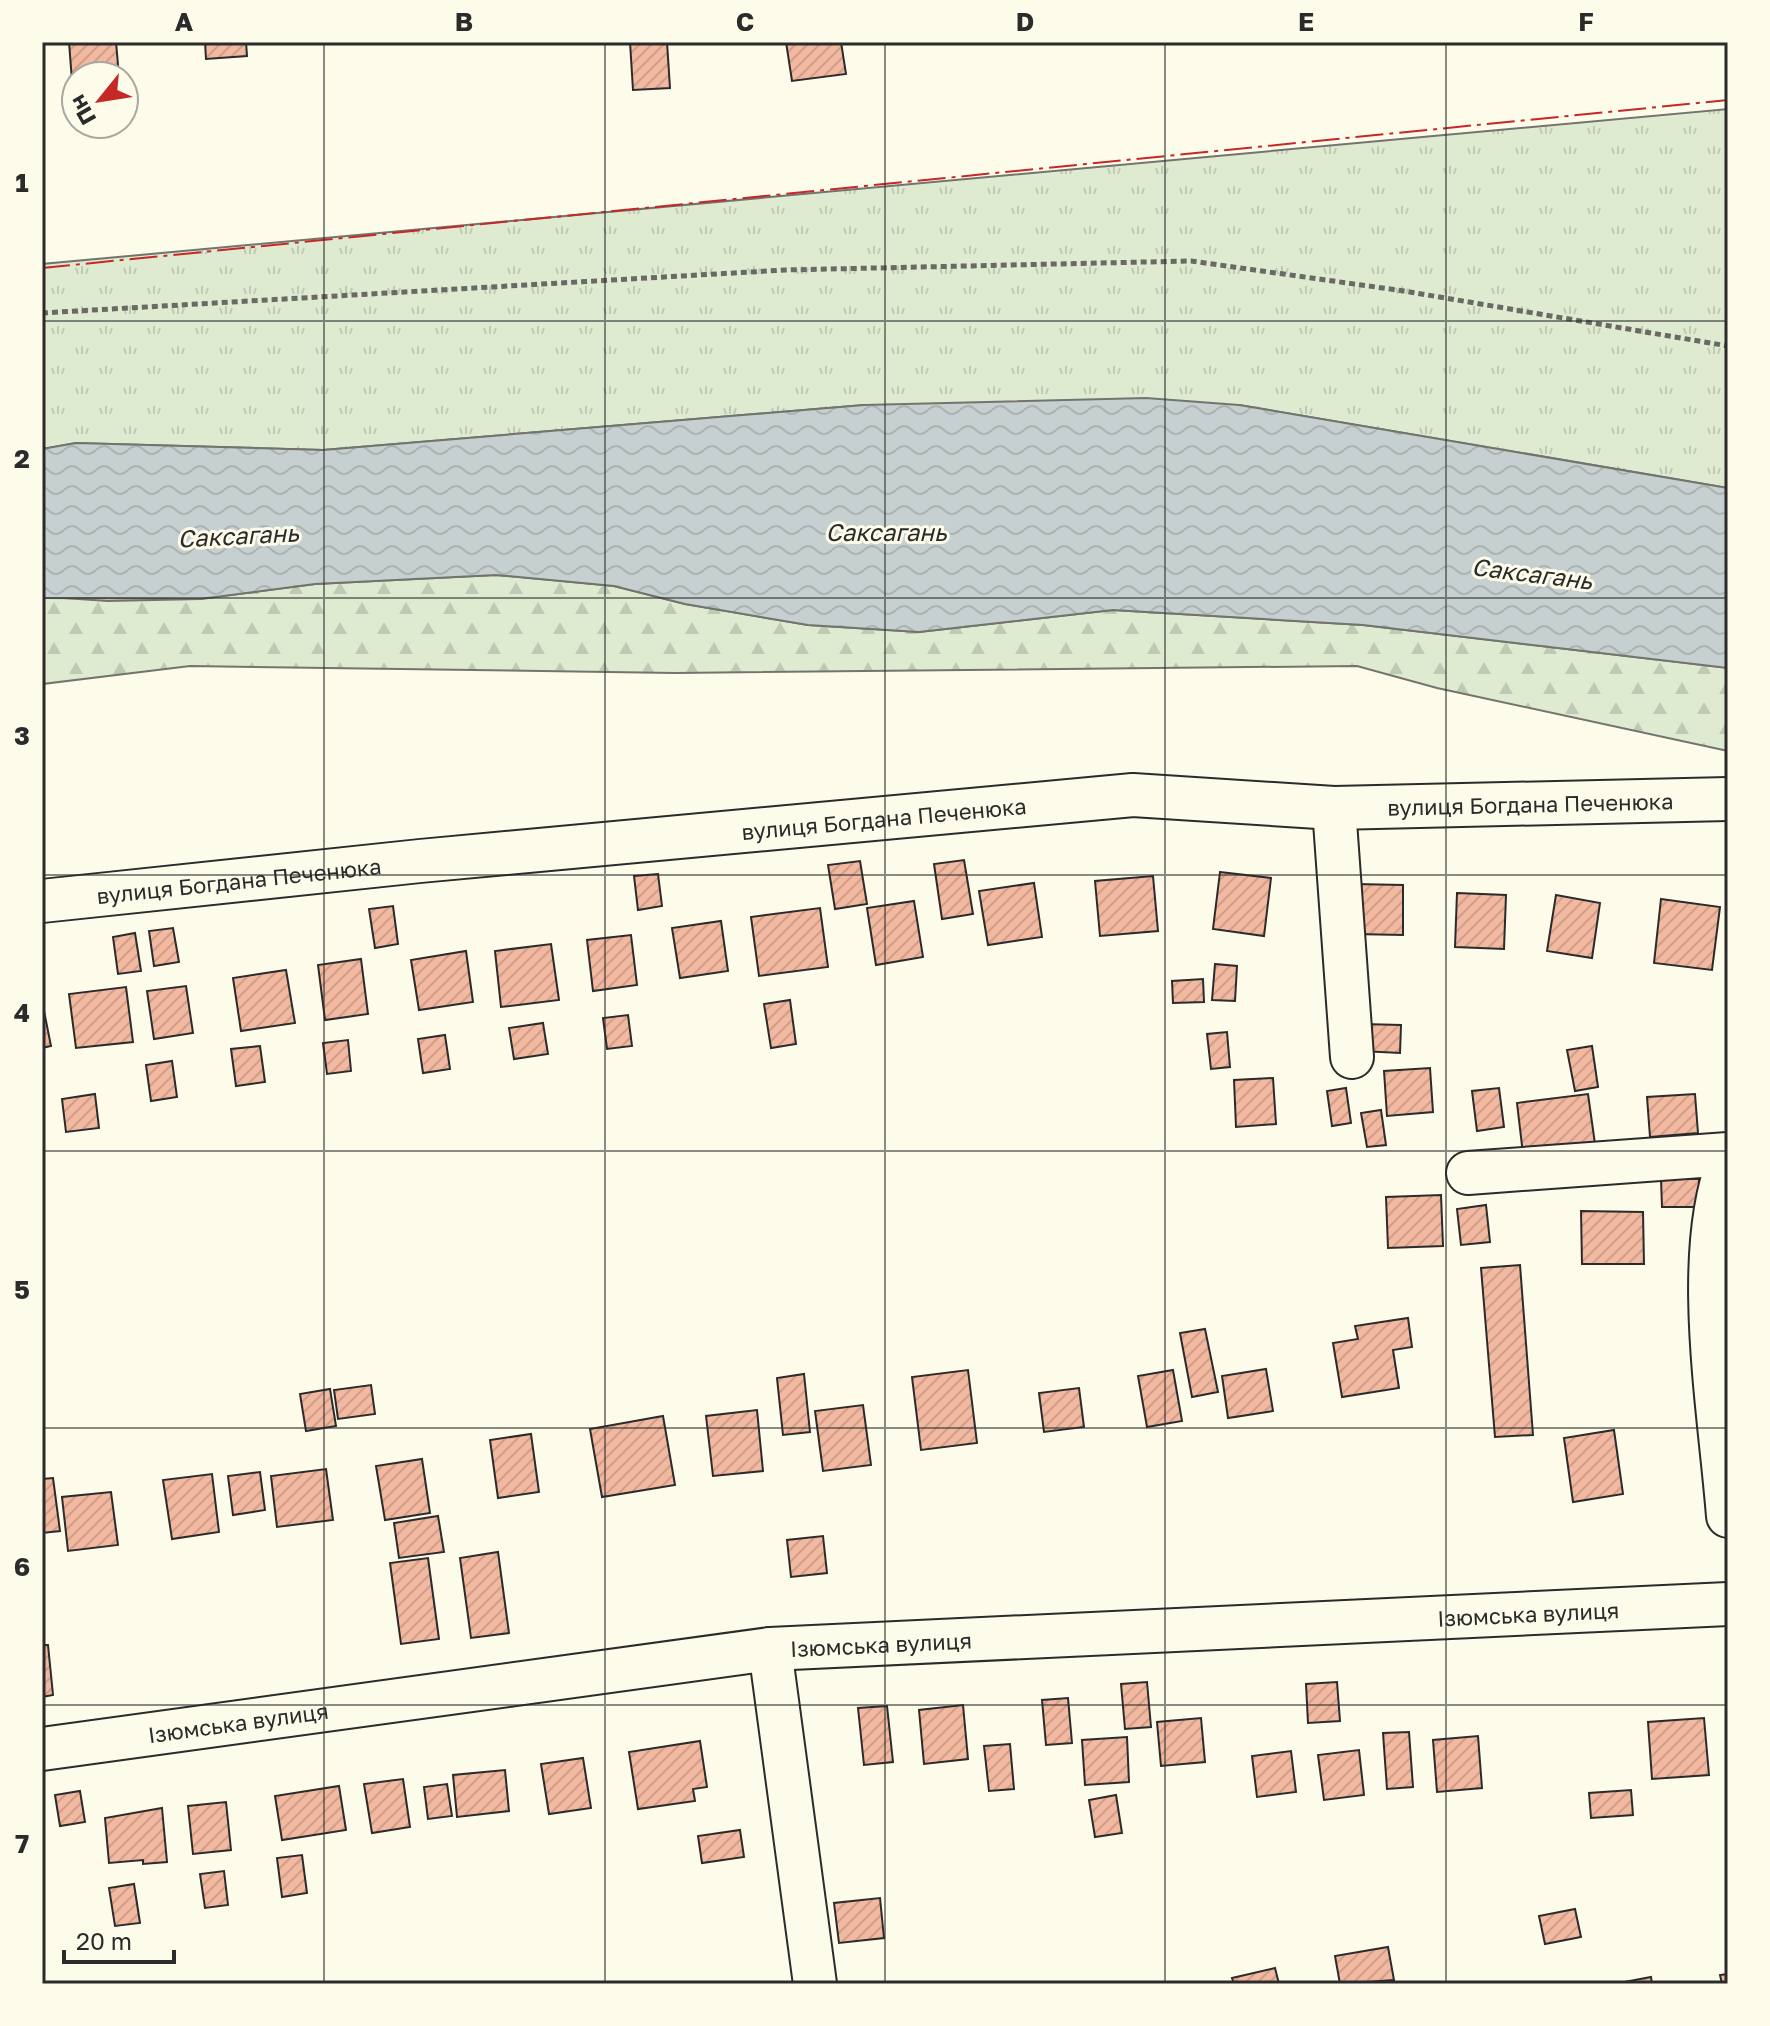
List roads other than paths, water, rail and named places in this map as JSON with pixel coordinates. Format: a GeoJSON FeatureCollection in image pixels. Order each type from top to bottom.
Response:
{"type":"FeatureCollection","features":[{"type":"Feature","properties":{"kind":"street","name":"вулиця Богдана Печенюка"},"geometry":{"type":"LineString","coordinates":[[42,901],[420,861],[1133,795],[1334,808],[1728,799]]}},
{"type":"Feature","properties":{"kind":"street"},"geometry":{"type":"LineString","coordinates":[[1334,808],[1352,1057]]}},
{"type":"Feature","properties":{"kind":"street"},"geometry":{"type":"LineString","coordinates":[[1468,1173],[1728,1154]]}},
{"type":"Feature","properties":{"kind":"street"},"geometry":{"type":"LineString","coordinates":[[1728,1163],[1719,1188],[1709,1276],[1728,1516]]}},
{"type":"Feature","properties":{"kind":"street","name":"Ізюмська вулиця"},"geometry":{"type":"LineString","coordinates":[[42,1749],[770,1649],[1728,1604]]}},
{"type":"Feature","properties":{"kind":"street"},"geometry":{"type":"LineString","coordinates":[[770,1649],[815,1984]]}},
{"type":"Feature","properties":{"kind":"water","name":"Саксагань"},"geometry":{"type":"Polygon","coordinates":[[[1146,398],[1239,405],[1728,488],[1728,668],[1363,625],[1113,610],[919,632],[808,625],[685,604],[614,586],[496,575],[315,584],[200,599],[42,598],[42,449],[76,443],[323,450],[864,405],[1146,398]]]}}]}
